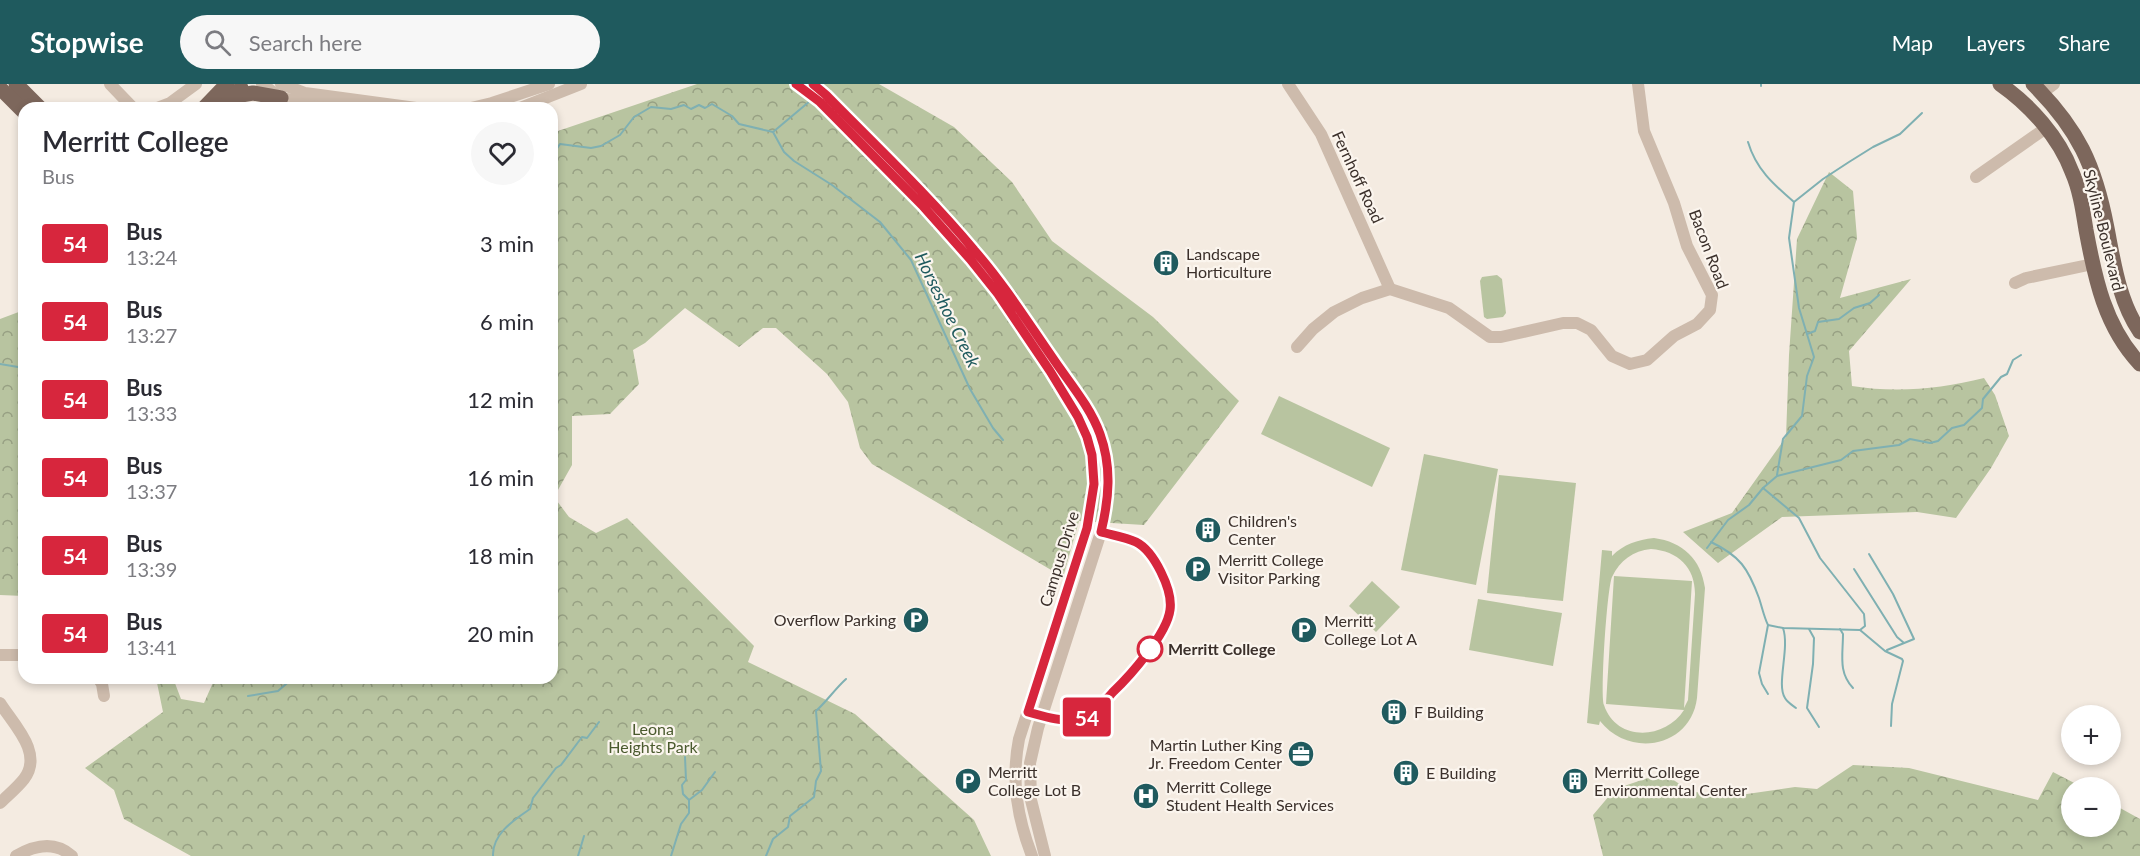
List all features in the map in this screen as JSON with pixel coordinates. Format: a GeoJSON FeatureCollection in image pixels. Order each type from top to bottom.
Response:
{"type":"FeatureCollection","features":[{"type":"Feature","properties":{"kind":"main road"},"geometry":{"type":"LineString","coordinates":[[16,84],[34,102]]}},
{"type":"Feature","properties":{"kind":"main road","name":"Skyline Boulevard"},"geometry":{"type":"LineString","coordinates":[[2000,84],[2025,105],[2046,129],[2058,144],[2072,171],[2081,202],[2099,293],[2113,327],[2126,349],[2140,364]]}},
{"type":"Feature","properties":{"kind":"main road","name":"Skyline Boulevard"},"geometry":{"type":"LineString","coordinates":[[2043,87],[2072,129],[2091,170],[2101,198],[2120,292],[2132,321],[2140,332]]}},
{"type":"Feature","properties":{"kind":"main road"},"geometry":{"type":"LineString","coordinates":[[0,88],[18,106]]}},
{"type":"Feature","properties":{"kind":"main road"},"geometry":{"type":"LineString","coordinates":[[227,102],[235,88]]}},
{"type":"Feature","properties":{"kind":"main road"},"geometry":{"type":"LineString","coordinates":[[213,102],[235,88],[253,93],[281,91]]}},
{"type":"Feature","properties":{"kind":"street"},"geometry":{"type":"LineString","coordinates":[[110,84],[127,102]]}},
{"type":"Feature","properties":{"kind":"street"},"geometry":{"type":"LineString","coordinates":[[171,102],[196,84]]}},
{"type":"Feature","properties":{"kind":"street"},"geometry":{"type":"LineString","coordinates":[[262,84],[315,102]]}},
{"type":"Feature","properties":{"kind":"street"},"geometry":{"type":"LineString","coordinates":[[495,102],[549,84]]}},
{"type":"Feature","properties":{"kind":"street"},"geometry":{"type":"LineString","coordinates":[[535,102],[581,84]]}},
{"type":"Feature","properties":{"kind":"street","name":"Campus Drive"},"geometry":{"type":"LineString","coordinates":[[796,84],[849,124],[909,179],[975,251],[1018,307],[1100,432],[1106,454],[1109,485],[1105,513],[1038,728],[1030,763],[1030,800],[1045,856]]}},
{"type":"Feature","properties":{"kind":"street","name":"Campus Drive"},"geometry":{"type":"LineString","coordinates":[[813,84],[934,218],[998,294],[1078,417],[1092,455],[1094,484],[1087,528],[1022,731],[1015,761],[1018,813],[1032,856]]}},
{"type":"Feature","properties":{"kind":"street","name":"Fernhoff Road"},"geometry":{"type":"LineString","coordinates":[[1288,84],[1321,134],[1390,289]]}},
{"type":"Feature","properties":{"kind":"street","name":"Bacon Road"},"geometry":{"type":"LineString","coordinates":[[1390,289],[1449,308],[1490,337],[1501,337],[1563,323],[1577,323],[1591,330],[1612,356],[1630,364],[1647,360],[1674,336],[1697,324],[1710,310],[1712,295],[1687,246],[1674,203],[1644,131],[1638,84]]}},
{"type":"Feature","properties":{"kind":"street"},"geometry":{"type":"LineString","coordinates":[[281,91],[372,102]]}},
{"type":"Feature","properties":{"kind":"street"},"geometry":{"type":"LineString","coordinates":[[1976,177],[2046,129]]}},
{"type":"Feature","properties":{"kind":"street"},"geometry":{"type":"LineString","coordinates":[[2015,283],[2026,278],[2093,264]]}},
{"type":"Feature","properties":{"kind":"street"},"geometry":{"type":"LineString","coordinates":[[1297,347],[1313,329],[1334,312],[1355,301],[1390,289]]}},
{"type":"Feature","properties":{"kind":"street"},"geometry":{"type":"LineString","coordinates":[[0,655],[18,655]]}},
{"type":"Feature","properties":{"kind":"street"},"geometry":{"type":"LineString","coordinates":[[102,684],[104,696]]}},
{"type":"Feature","properties":{"kind":"street"},"geometry":{"type":"LineString","coordinates":[[0,703],[26,740],[30,756],[25,778],[0,802]]}},
{"type":"Feature","properties":{"kind":"street"},"geometry":{"type":"LineString","coordinates":[[16,856],[39,847],[50,846],[62,847],[72,856]]}},
{"type":"Feature","properties":{"kind":"green space"},"geometry":{"type":"Polygon","coordinates":[[[697,84],[879,84],[954,127],[1012,182],[1052,241],[1153,317],[1239,401],[1144,525],[1079,521],[1063,577],[872,464],[860,448],[848,402],[827,374],[776,328],[763,328],[739,347],[685,308],[645,343],[633,350],[639,384],[610,414],[572,416],[572,465],[558,490],[558,131],[697,84]]]}},
{"type":"Feature","properties":{"kind":"green space"},"geometry":{"type":"Polygon","coordinates":[[[1829,172],[1853,191],[1857,238],[1840,298],[1911,279],[1849,351],[1852,386],[1918,389],[1984,378],[1995,395],[2009,436],[1991,468],[1956,518],[1917,512],[1782,517],[1718,563],[1683,532],[1732,513],[1786,437],[1797,239],[1829,172]]]}},
{"type":"Feature","properties":{"kind":"green space"},"geometry":{"type":"Polygon","coordinates":[[[1497,275],[1502,279],[1506,313],[1503,317],[1487,319],[1484,317],[1480,281],[1482,277],[1497,275]]]}},
{"type":"Feature","properties":{"kind":"green space"},"geometry":{"type":"Polygon","coordinates":[[[18,312],[18,596],[0,595],[0,319],[18,312]]]}},
{"type":"Feature","properties":{"kind":"green space"},"geometry":{"type":"Polygon","coordinates":[[[1279,396],[1390,448],[1372,487],[1261,434],[1279,396]]]}},
{"type":"Feature","properties":{"kind":"green space"},"geometry":{"type":"Polygon","coordinates":[[[1424,454],[1498,469],[1476,585],[1401,570],[1424,454]]]}},
{"type":"Feature","properties":{"kind":"green space"},"geometry":{"type":"Polygon","coordinates":[[[1499,475],[1576,483],[1563,601],[1487,593],[1499,475]]]}},
{"type":"Feature","properties":{"kind":"green space","name":"Leona Heights Park"},"geometry":{"type":"Polygon","coordinates":[[[558,502],[569,517],[596,533],[627,518],[754,646],[748,662],[855,714],[974,820],[991,856],[191,856],[124,819],[114,790],[85,768],[163,712],[157,684],[175,684],[181,699],[204,703],[212,684],[558,684],[558,502]]]}},
{"type":"Feature","properties":{"kind":"green space"},"geometry":{"type":"Polygon","coordinates":[[[1654,538],[1674,543],[1689,554],[1695,560],[1705,588],[1697,698],[1692,715],[1684,728],[1672,737],[1658,742],[1642,743],[1627,740],[1613,733],[1600,721],[1599,725],[1587,723],[1602,550],[1612,551],[1612,556],[1636,541],[1654,538]],[[1644,550],[1623,561],[1612,577],[1608,600],[1603,663],[1604,705],[1610,717],[1619,726],[1641,733],[1665,727],[1676,720],[1684,710],[1606,704],[1614,576],[1692,581],[1684,708],[1688,700],[1694,584],[1683,562],[1661,550],[1644,550]]]}},
{"type":"Feature","properties":{"kind":"green space"},"geometry":{"type":"Polygon","coordinates":[[[1372,581],[1400,607],[1376,632],[1349,606],[1372,581]]]}},
{"type":"Feature","properties":{"kind":"green space"},"geometry":{"type":"Polygon","coordinates":[[[1478,599],[1562,613],[1553,666],[1469,650],[1478,599]]]}},
{"type":"Feature","properties":{"kind":"green space"},"geometry":{"type":"Polygon","coordinates":[[[1853,765],[1909,768],[2038,800],[2053,772],[2063,777],[2061,837],[2121,837],[2121,809],[2140,819],[2140,856],[1603,856],[1593,815],[1615,789],[1663,773],[1690,791],[1726,797],[1795,787],[1817,789],[1853,765]]]}},
{"type":"Feature","properties":{"kind":"waterway"},"geometry":{"type":"LineString","coordinates":[[773,132],[810,101]]}},
{"type":"Feature","properties":{"kind":"waterway","name":"Horseshoe Creek"},"geometry":{"type":"LineString","coordinates":[[558,147],[560,144],[591,148],[601,146],[620,135],[634,117],[651,107],[671,109],[684,105],[691,109],[699,105],[705,108],[712,104],[732,116],[739,124],[773,132],[784,152],[880,222],[911,260],[970,389],[993,428],[1003,440]]}},
{"type":"Feature","properties":{"kind":"waterway"},"geometry":{"type":"LineString","coordinates":[[1794,202],[1849,162],[1900,134],[1922,113]]}},
{"type":"Feature","properties":{"kind":"waterway"},"geometry":{"type":"LineString","coordinates":[[1748,142],[1761,168],[1772,182],[1794,202],[1789,238],[1799,308],[1814,357],[1807,376],[1802,416],[1783,439],[1777,475]]}},
{"type":"Feature","properties":{"kind":"waterway"},"geometry":{"type":"LineString","coordinates":[[1807,334],[1815,331],[1818,322],[1839,319],[1854,308],[1870,303],[1879,295]]}},
{"type":"Feature","properties":{"kind":"waterway","name":"Horseshoe Creek"},"geometry":{"type":"LineString","coordinates":[[1707,548],[1728,520],[1749,505],[1777,476],[1841,460],[1853,451],[1899,445],[1910,439],[1930,443],[1938,441],[1952,428],[1964,425],[1982,408],[1983,399],[2001,377],[2007,374],[2013,360],[2021,355]]}},
{"type":"Feature","properties":{"kind":"waterway","name":"Horseshoe Creek"},"geometry":{"type":"LineString","coordinates":[[0,364],[18,367]]}},
{"type":"Feature","properties":{"kind":"waterway"},"geometry":{"type":"LineString","coordinates":[[1763,488],[1799,518],[1820,558],[1864,614],[1865,626],[1860,630]]}},
{"type":"Feature","properties":{"kind":"waterway"},"geometry":{"type":"LineString","coordinates":[[1711,542],[1729,552],[1747,571],[1768,625],[1783,628],[1860,630],[1885,651],[1902,659],[1892,704],[1891,726]]}},
{"type":"Feature","properties":{"kind":"waterway"},"geometry":{"type":"LineString","coordinates":[[1869,554],[1893,594],[1914,639],[1887,650]]}},
{"type":"Feature","properties":{"kind":"waterway"},"geometry":{"type":"LineString","coordinates":[[1854,569],[1897,637],[1904,643]]}},
{"type":"Feature","properties":{"kind":"waterway"},"geometry":{"type":"LineString","coordinates":[[1768,625],[1759,673],[1768,694]]}},
{"type":"Feature","properties":{"kind":"waterway"},"geometry":{"type":"LineString","coordinates":[[1783,628],[1785,636],[1783,692],[1787,701],[1796,708]]}},
{"type":"Feature","properties":{"kind":"waterway"},"geometry":{"type":"LineString","coordinates":[[1809,629],[1814,638],[1807,708],[1819,727]]}},
{"type":"Feature","properties":{"kind":"waterway"},"geometry":{"type":"LineString","coordinates":[[1840,629],[1843,634],[1843,669],[1853,688]]}},
{"type":"Feature","properties":{"kind":"waterway"},"geometry":{"type":"LineString","coordinates":[[766,856],[773,839],[788,827],[790,816],[814,797],[816,781],[821,771],[816,711],[846,679]]}},
{"type":"Feature","properties":{"kind":"waterway"},"geometry":{"type":"LineString","coordinates":[[248,696],[278,691],[286,684]]}},
{"type":"Feature","properties":{"kind":"waterway"},"geometry":{"type":"LineString","coordinates":[[493,856],[500,834],[530,809],[533,798],[556,768],[561,765],[582,737],[587,738],[599,722]]}},
{"type":"Feature","properties":{"kind":"waterway"},"geometry":{"type":"LineString","coordinates":[[671,856],[681,824],[689,813],[689,800],[683,794],[682,785],[686,780],[685,757]]}},
{"type":"Feature","properties":{"kind":"waterway"},"geometry":{"type":"LineString","coordinates":[[689,800],[702,790],[715,772]]}},
{"type":"Feature","properties":{"kind":"waterway"},"geometry":{"type":"LineString","coordinates":[[578,856],[584,836]]}},
{"type":"Feature","properties":{"kind":"bus line","name":"54"},"geometry":{"type":"LineString","coordinates":[[796,84],[820,102],[922,205],[970,259],[998,294],[1050,371],[1078,417],[1087,437],[1092,455],[1093,501],[1084,539],[1028,712],[1060,719],[1079,720],[1088,716],[1132,675],[1150,649],[1163,628],[1170,610],[1167,586],[1151,557],[1137,543],[1101,532],[1108,503],[1109,485],[1106,454],[1100,432],[1018,307],[975,251],[909,179],[813,84]]}},
{"type":"Feature","properties":{"kind":"place","name":"Landscape Horticulture"},"geometry":{"type":"Point","coordinates":[1166,263]}},
{"type":"Feature","properties":{"kind":"place","name":"Children's Center"},"geometry":{"type":"Point","coordinates":[1208,530]}},
{"type":"Feature","properties":{"kind":"place","name":"Merritt College Visitor Parking"},"geometry":{"type":"Point","coordinates":[1198,569]}},
{"type":"Feature","properties":{"kind":"place","name":"Overflow Parking"},"geometry":{"type":"Point","coordinates":[916,620]}},
{"type":"Feature","properties":{"kind":"place","name":"Merritt College Lot A"},"geometry":{"type":"Point","coordinates":[1304,630]}},
{"type":"Feature","properties":{"kind":"place","name":"Merritt College"},"geometry":{"type":"Point","coordinates":[1150,649]}},
{"type":"Feature","properties":{"kind":"place","name":"F Building"},"geometry":{"type":"Point","coordinates":[1394,712]}},
{"type":"Feature","properties":{"kind":"place","name":"Martin Luther King Jr. Freedom Center"},"geometry":{"type":"Point","coordinates":[1301,754]}},
{"type":"Feature","properties":{"kind":"place","name":"E Building"},"geometry":{"type":"Point","coordinates":[1406,773]}},
{"type":"Feature","properties":{"kind":"place","name":"Merritt College Lot B"},"geometry":{"type":"Point","coordinates":[968,781]}},
{"type":"Feature","properties":{"kind":"place","name":"Merritt College Environmental Center"},"geometry":{"type":"Point","coordinates":[1575,781]}},
{"type":"Feature","properties":{"kind":"place","name":"Merritt College Student Health Services"},"geometry":{"type":"Point","coordinates":[1146,796]}}]}
